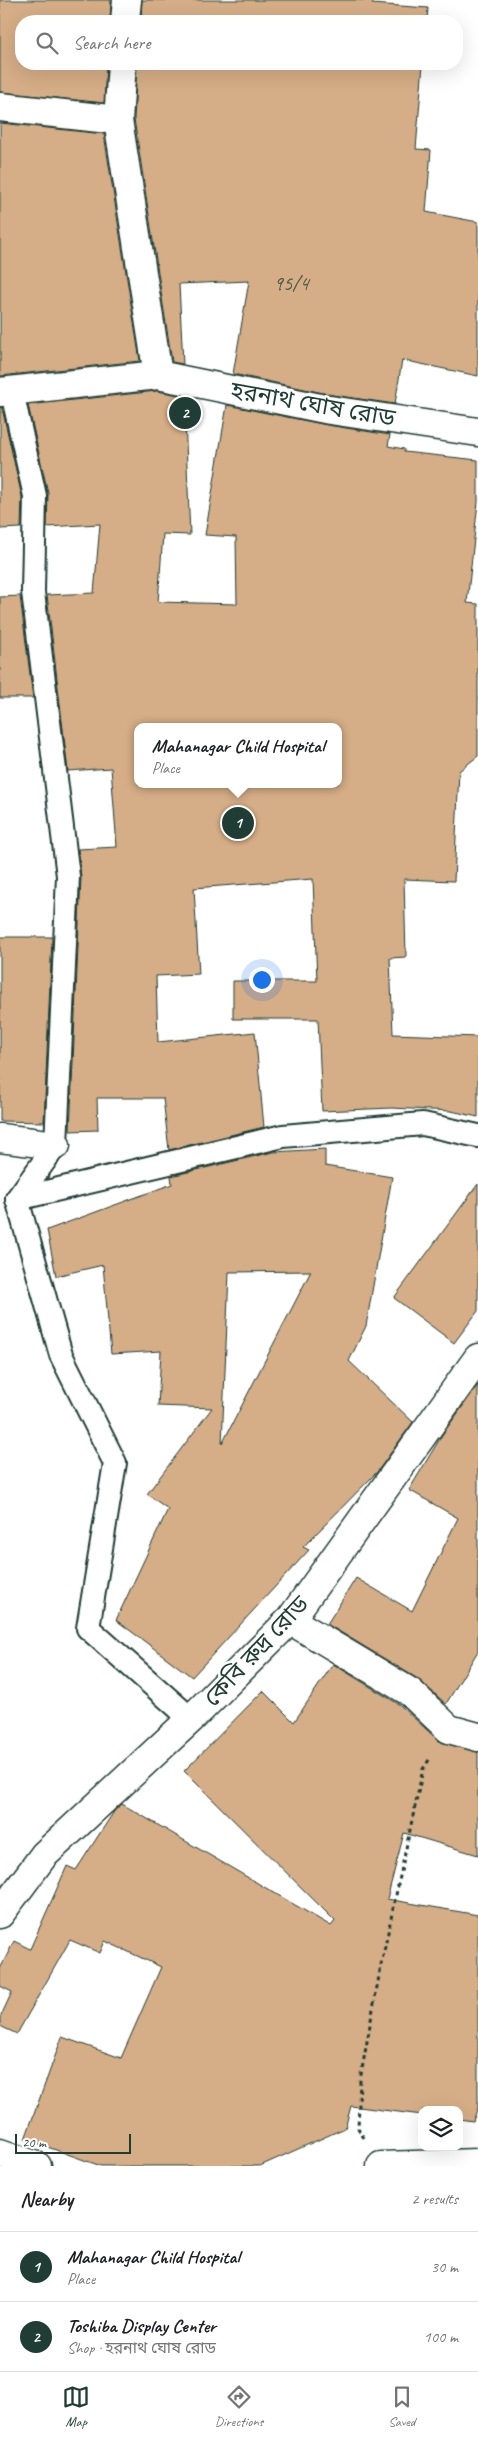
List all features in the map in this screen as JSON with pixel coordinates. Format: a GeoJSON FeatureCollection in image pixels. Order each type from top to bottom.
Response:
{"type":"FeatureCollection","features":[{"type":"Feature","properties":{"kind":"street"},"geometry":{"type":"LineString","coordinates":[[126,15],[127,0]]}},
{"type":"Feature","properties":{"kind":"street"},"geometry":{"type":"LineString","coordinates":[[122,70],[118,120],[158,375]]}},
{"type":"Feature","properties":{"kind":"street"},"geometry":{"type":"LineString","coordinates":[[0,107],[118,120]]}},
{"type":"Feature","properties":{"kind":"street","name":"হরনাথ ঘোষ রোড"},"geometry":{"type":"LineString","coordinates":[[6,392],[158,375],[330,410],[478,432]]}},
{"type":"Feature","properties":{"kind":"street"},"geometry":{"type":"LineString","coordinates":[[0,1138],[56,1146]]}},
{"type":"Feature","properties":{"kind":"street","name":"কেবি রুদ্র রোড"},"geometry":{"type":"LineString","coordinates":[[0,1914],[44,1855],[191,1720],[290,1620],[478,1358]]}},
{"type":"Feature","properties":{"kind":"street"},"geometry":{"type":"LineString","coordinates":[[290,1620],[410,1692],[449,1729],[478,1737]]}},
{"type":"Feature","properties":{"kind":"street"},"geometry":{"type":"LineString","coordinates":[[0,2153],[37,2166]]}},
{"type":"Feature","properties":{"kind":"street"},"geometry":{"type":"LineString","coordinates":[[380,2166],[478,2163]]}},
{"type":"Feature","properties":{"kind":"lane"},"geometry":{"type":"LineString","coordinates":[[6,392],[35,496],[33,592],[68,876],[56,1146],[17,1199]]}},
{"type":"Feature","properties":{"kind":"lane"},"geometry":{"type":"LineString","coordinates":[[17,1199],[283,1136],[423,1124],[478,1136]]}},
{"type":"Feature","properties":{"kind":"lane"},"geometry":{"type":"LineString","coordinates":[[17,1199],[61,1355],[115,1463],[88,1628],[191,1720]]}},
{"type":"Feature","properties":{"kind":"path"},"geometry":{"type":"LineString","coordinates":[[380,2166],[358,2128],[360,2080],[381,1965],[423,1769],[449,1729]]}},
{"type":"Feature","properties":{"kind":"building"},"geometry":{"type":"Polygon","coordinates":[[[0,0],[111,0],[110,15],[15,15],[15,70],[106,70],[104,103],[0,92],[0,0]]]}},
{"type":"Feature","properties":{"kind":"building"},"geometry":{"type":"Polygon","coordinates":[[[142,0],[373,0],[372,4],[428,8],[427,15],[141,15],[142,0]]]}},
{"type":"Feature","properties":{"kind":"building"},"geometry":{"type":"Polygon","coordinates":[[[137,70],[423,70],[416,149],[431,150],[426,212],[478,222],[478,376],[402,360],[395,404],[333,395],[233,374],[249,281],[179,284],[183,364],[172,362],[134,119],[137,70]]]}},
{"type":"Feature","properties":{"kind":"building"},"geometry":{"type":"Polygon","coordinates":[[[0,123],[104,134],[140,361],[0,376],[0,123]]]}},
{"type":"Feature","properties":{"kind":"building"},"geometry":{"type":"Polygon","coordinates":[[[157,391],[184,396],[190,535],[163,534],[158,602],[237,604],[236,537],[205,535],[227,405],[327,425],[390,435],[388,446],[404,449],[404,452],[478,460],[478,502],[467,603],[478,604],[478,756],[459,771],[454,881],[404,879],[406,957],[390,958],[393,1034],[478,1037],[478,1117],[451,1111],[392,1108],[322,1111],[318,1019],[233,1019],[233,981],[317,981],[313,879],[194,888],[199,974],[156,976],[158,1042],[255,1032],[264,1127],[169,1150],[163,1098],[97,1098],[98,1130],[70,1131],[81,877],[78,849],[117,847],[111,768],[68,771],[47,595],[94,593],[100,524],[47,527],[48,493],[28,405],[157,391]]]}},
{"type":"Feature","properties":{"kind":"building"},"geometry":{"type":"Polygon","coordinates":[[[0,407],[2,408],[22,497],[21,528],[0,529],[0,407]]]}},
{"type":"Feature","properties":{"kind":"building"},"geometry":{"type":"Polygon","coordinates":[[[20,596],[33,698],[0,698],[0,597],[20,596]]]}},
{"type":"Feature","properties":{"kind":"building"},"geometry":{"type":"Polygon","coordinates":[[[0,937],[52,937],[44,1122],[0,1121],[0,937]]]}},
{"type":"Feature","properties":{"kind":"building"},"geometry":{"type":"Polygon","coordinates":[[[325,1149],[325,1166],[392,1177],[366,1326],[349,1361],[413,1422],[377,1472],[303,1547],[309,1550],[192,1677],[116,1620],[168,1509],[147,1494],[212,1408],[158,1406],[161,1351],[111,1354],[103,1265],[56,1276],[47,1230],[172,1184],[171,1176],[273,1152],[325,1149]],[[311,1271],[229,1272],[222,1444],[311,1271]]]}},
{"type":"Feature","properties":{"kind":"building"},"geometry":{"type":"Polygon","coordinates":[[[478,1184],[478,1311],[454,1343],[394,1298],[478,1184]]]}},
{"type":"Feature","properties":{"kind":"building"},"geometry":{"type":"Polygon","coordinates":[[[478,1385],[478,1651],[446,1704],[418,1679],[327,1624],[356,1578],[412,1611],[458,1518],[409,1490],[442,1435],[478,1385]]]}},
{"type":"Feature","properties":{"kind":"building"},"geometry":{"type":"Polygon","coordinates":[[[333,1664],[400,1705],[439,1741],[478,1752],[478,1855],[404,1833],[387,1899],[478,1915],[478,2107],[473,2121],[463,2120],[463,2106],[418,2106],[418,2114],[351,2106],[345,2128],[260,2166],[101,2166],[25,2139],[62,2037],[121,2058],[161,1967],[105,1941],[100,1953],[70,1940],[17,2034],[0,2026],[0,2018],[12,1992],[0,1986],[0,1969],[14,1941],[30,1949],[67,1866],[76,1870],[115,1810],[122,1804],[331,1926],[335,1921],[184,1771],[263,1691],[294,1722],[333,1664]]]}},
{"type":"Feature","properties":{"kind":"place","name":"Toshiba Display Center"},"geometry":{"type":"Point","coordinates":[185,413]}},
{"type":"Feature","properties":{"kind":"place","name":"Mahanagar Child Hospital"},"geometry":{"type":"Point","coordinates":[238,823]}}]}
